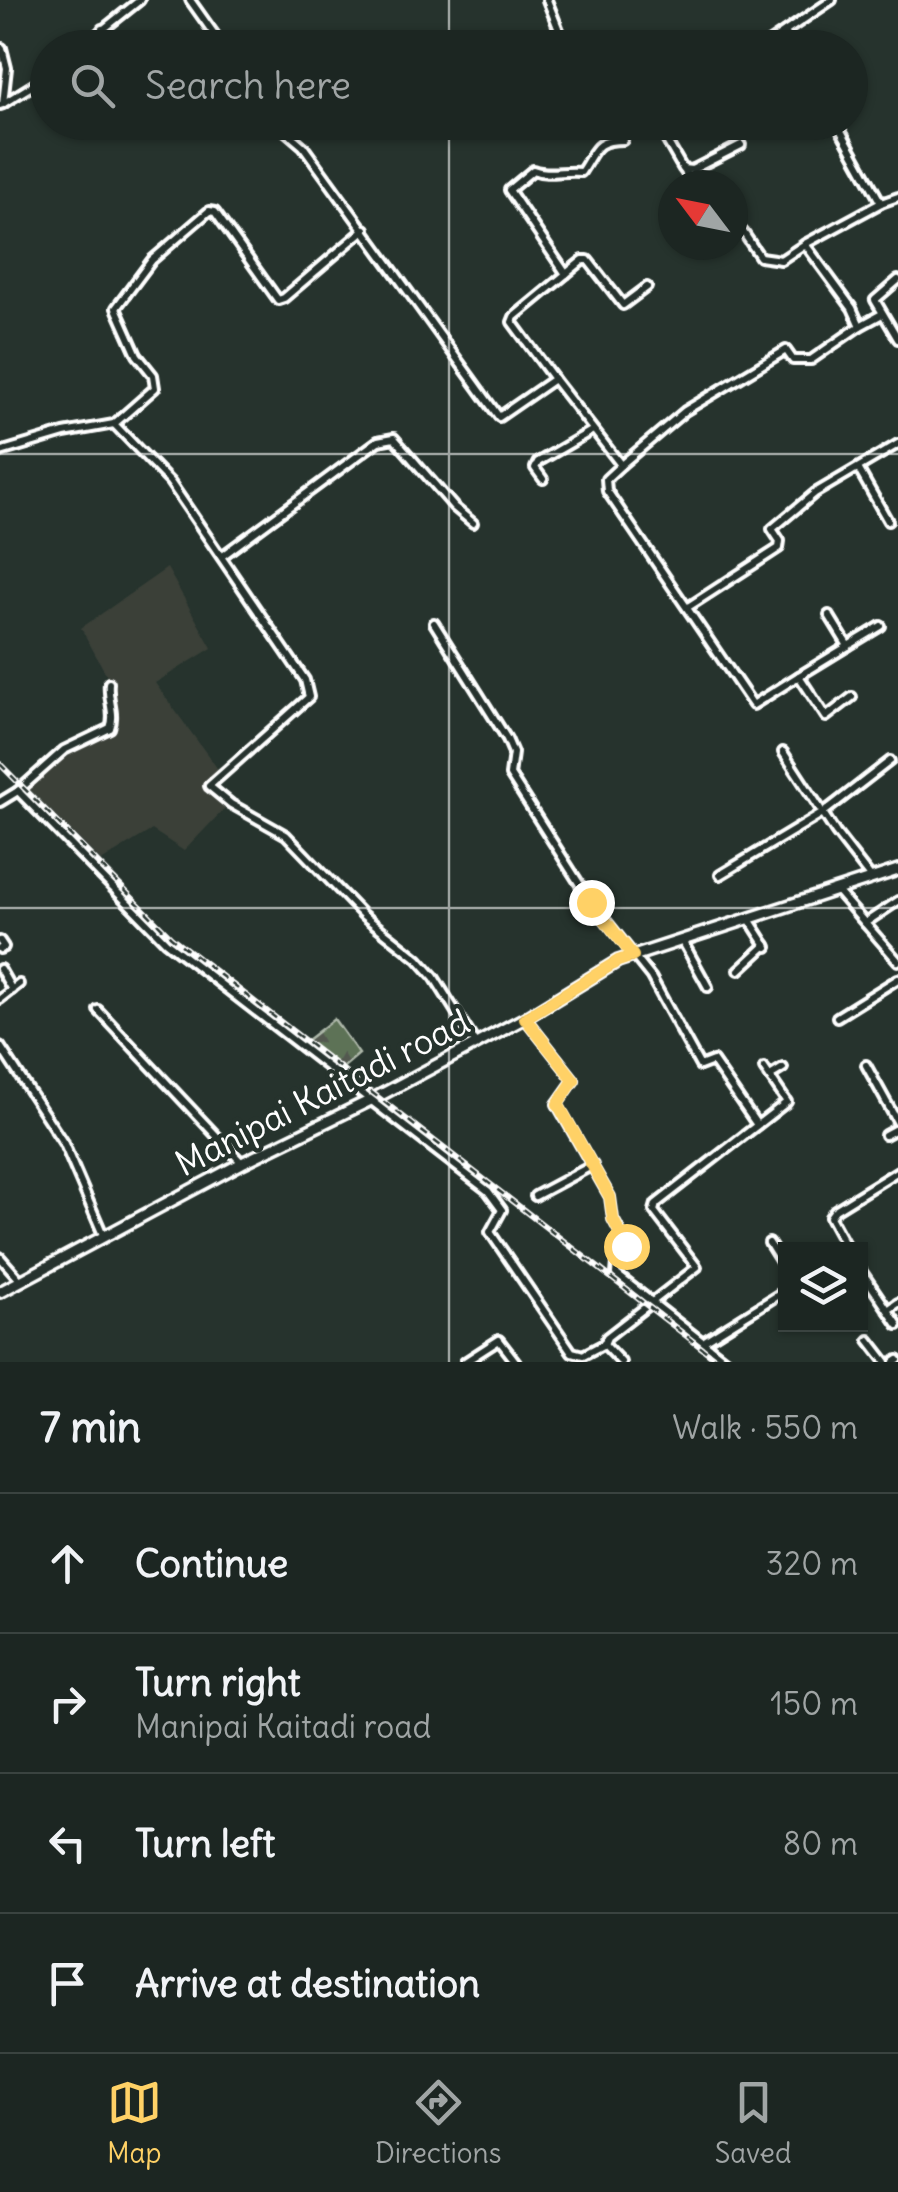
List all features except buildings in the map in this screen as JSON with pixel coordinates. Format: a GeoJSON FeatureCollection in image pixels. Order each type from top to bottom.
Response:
{"type":"FeatureCollection","features":[{"type":"Feature","properties":{"kind":"main road","name":"Manipai Kaitadi road"},"geometry":{"type":"LineString","coordinates":[[0,1292],[525,1018],[618,961],[898,870]]}},
{"type":"Feature","properties":{"kind":"street"},"geometry":{"type":"LineString","coordinates":[[190,0],[211,30]]}},
{"type":"Feature","properties":{"kind":"street"},"geometry":{"type":"LineString","coordinates":[[547,0],[558,30]]}},
{"type":"Feature","properties":{"kind":"street"},"geometry":{"type":"LineString","coordinates":[[788,30],[832,0]]}},
{"type":"Feature","properties":{"kind":"street"},"geometry":{"type":"LineString","coordinates":[[102,29],[137,1]]}},
{"type":"Feature","properties":{"kind":"street"},"geometry":{"type":"LineString","coordinates":[[1,104],[7,68],[2,48]]}},
{"type":"Feature","properties":{"kind":"street"},"geometry":{"type":"LineString","coordinates":[[1,104],[30,87]]}},
{"type":"Feature","properties":{"kind":"street"},"geometry":{"type":"LineString","coordinates":[[297,140],[499,417],[554,379]]}},
{"type":"Feature","properties":{"kind":"street"},"geometry":{"type":"LineString","coordinates":[[566,274],[509,190],[532,170],[544,174],[581,172],[598,144],[606,140]]}},
{"type":"Feature","properties":{"kind":"street"},"geometry":{"type":"LineString","coordinates":[[667,140],[684,169],[692,170],[740,145]]}},
{"type":"Feature","properties":{"kind":"street"},"geometry":{"type":"LineString","coordinates":[[846,140],[881,203]]}},
{"type":"Feature","properties":{"kind":"street"},"geometry":{"type":"LineString","coordinates":[[748,238],[760,257],[781,260],[898,197]]}},
{"type":"Feature","properties":{"kind":"street"},"geometry":{"type":"LineString","coordinates":[[0,452],[64,433],[114,424],[155,388],[156,381],[137,355],[116,308],[152,260],[209,211],[216,212],[278,300],[365,229]]}},
{"type":"Feature","properties":{"kind":"street"},"geometry":{"type":"LineString","coordinates":[[805,244],[852,308],[860,326]]}},
{"type":"Feature","properties":{"kind":"street"},"geometry":{"type":"LineString","coordinates":[[621,466],[512,322],[514,316],[583,260],[588,260],[623,305],[646,287]]}},
{"type":"Feature","properties":{"kind":"street"},"geometry":{"type":"LineString","coordinates":[[898,280],[875,300],[898,339]]}},
{"type":"Feature","properties":{"kind":"street"},"geometry":{"type":"LineString","coordinates":[[880,626],[753,705],[607,491],[606,479],[685,412],[786,350],[793,360],[811,360],[882,314]]}},
{"type":"Feature","properties":{"kind":"street"},"geometry":{"type":"LineString","coordinates":[[114,424],[170,482],[305,680],[308,697],[209,786],[231,804],[286,835],[364,916],[418,959],[434,977],[476,1044]]}},
{"type":"Feature","properties":{"kind":"street"},"geometry":{"type":"LineString","coordinates":[[544,479],[535,468],[538,462],[593,430]]}},
{"type":"Feature","properties":{"kind":"street"},"geometry":{"type":"LineString","coordinates":[[222,556],[378,441],[394,438],[454,507],[473,523]]}},
{"type":"Feature","properties":{"kind":"street"},"geometry":{"type":"LineString","coordinates":[[688,607],[779,548],[780,542],[772,529],[815,492],[898,444]]}},
{"type":"Feature","properties":{"kind":"street"},"geometry":{"type":"LineString","coordinates":[[859,469],[888,521]]}},
{"type":"Feature","properties":{"kind":"street"},"geometry":{"type":"LineString","coordinates":[[829,615],[848,646]]}},
{"type":"Feature","properties":{"kind":"street"},"geometry":{"type":"LineString","coordinates":[[434,623],[507,739],[514,753],[510,775],[591,902],[652,977],[700,1066],[713,1061],[758,1125]]}},
{"type":"Feature","properties":{"kind":"street"},"geometry":{"type":"LineString","coordinates":[[799,676],[826,717],[852,697]]}},
{"type":"Feature","properties":{"kind":"street"},"geometry":{"type":"LineString","coordinates":[[0,802],[64,750],[110,728],[114,719],[108,696],[110,683]]}},
{"type":"Feature","properties":{"kind":"street"},"geometry":{"type":"LineString","coordinates":[[783,752],[872,879]]}},
{"type":"Feature","properties":{"kind":"street"},"geometry":{"type":"LineString","coordinates":[[720,875],[823,813],[890,760]]}},
{"type":"Feature","properties":{"kind":"street"},"geometry":{"type":"LineString","coordinates":[[18,790],[166,942],[488,1192],[502,1210],[490,1232],[572,1352],[583,1355],[604,1344],[607,1337],[697,1267],[654,1211],[656,1204],[787,1102],[764,1068]]}},
{"type":"Feature","properties":{"kind":"street"},"geometry":{"type":"LineString","coordinates":[[836,890],[898,962]]}},
{"type":"Feature","properties":{"kind":"street"},"geometry":{"type":"LineString","coordinates":[[865,923],[898,902]]}},
{"type":"Feature","properties":{"kind":"street"},"geometry":{"type":"LineString","coordinates":[[739,970],[767,946],[749,918]]}},
{"type":"Feature","properties":{"kind":"street"},"geometry":{"type":"LineString","coordinates":[[682,940],[708,986]]}},
{"type":"Feature","properties":{"kind":"street"},"geometry":{"type":"LineString","coordinates":[[0,941],[4,947],[0,950]]}},
{"type":"Feature","properties":{"kind":"street"},"geometry":{"type":"LineString","coordinates":[[0,970],[15,987],[0,1000]]}},
{"type":"Feature","properties":{"kind":"street"},"geometry":{"type":"LineString","coordinates":[[837,1017],[898,978]]}},
{"type":"Feature","properties":{"kind":"street"},"geometry":{"type":"LineString","coordinates":[[98,1010],[242,1164]]}},
{"type":"Feature","properties":{"kind":"street"},"geometry":{"type":"LineString","coordinates":[[525,1018],[574,1080],[558,1104],[610,1197],[613,1219],[626,1246],[617,1262],[616,1274],[728,1362]]}},
{"type":"Feature","properties":{"kind":"street"},"geometry":{"type":"LineString","coordinates":[[0,1046],[64,1144],[104,1237]]}},
{"type":"Feature","properties":{"kind":"street"},"geometry":{"type":"LineString","coordinates":[[866,1066],[898,1125],[885,1135]]}},
{"type":"Feature","properties":{"kind":"street"},"geometry":{"type":"LineString","coordinates":[[770,1076],[783,1068]]}},
{"type":"Feature","properties":{"kind":"street"},"geometry":{"type":"LineString","coordinates":[[534,1196],[593,1165]]}},
{"type":"Feature","properties":{"kind":"street"},"geometry":{"type":"LineString","coordinates":[[844,1242],[830,1217],[835,1210],[898,1170]]}},
{"type":"Feature","properties":{"kind":"street"},"geometry":{"type":"LineString","coordinates":[[769,1244],[778,1258]]}},
{"type":"Feature","properties":{"kind":"street"},"geometry":{"type":"LineString","coordinates":[[0,1258],[21,1281]]}},
{"type":"Feature","properties":{"kind":"street"},"geometry":{"type":"LineString","coordinates":[[868,1287],[898,1325]]}},
{"type":"Feature","properties":{"kind":"street"},"geometry":{"type":"LineString","coordinates":[[703,1342],[778,1295]]}},
{"type":"Feature","properties":{"kind":"street"},"geometry":{"type":"LineString","coordinates":[[888,1310],[898,1303]]}},
{"type":"Feature","properties":{"kind":"street"},"geometry":{"type":"LineString","coordinates":[[465,1362],[499,1340],[516,1362]]}},
{"type":"Feature","properties":{"kind":"street"},"geometry":{"type":"LineString","coordinates":[[869,1340],[886,1362]]}},
{"type":"Feature","properties":{"kind":"street"},"geometry":{"type":"LineString","coordinates":[[604,1344],[621,1362]]}},
{"type":"Feature","properties":{"kind":"shaded area"},"geometry":{"type":"Polygon","coordinates":[[[167,568],[212,648],[155,683],[220,772],[206,785],[227,806],[184,851],[152,830],[101,861],[25,785],[65,751],[111,729],[111,683],[81,628],[167,568]]]}},
{"type":"Feature","properties":{"kind":"green space"},"geometry":{"type":"Polygon","coordinates":[[[334,1019],[359,1054],[338,1072],[302,1044],[334,1019]]]}},
{"type":"Feature","properties":{"kind":"railway"},"geometry":{"type":"LineString","coordinates":[[0,764],[171,937],[720,1362]]}},
{"type":"Feature","properties":{"kind":"route"},"geometry":{"type":"LineString","coordinates":[[591,902],[633,956],[618,961],[525,1018],[574,1080],[558,1104],[610,1197],[613,1219],[626,1246]]}}]}
